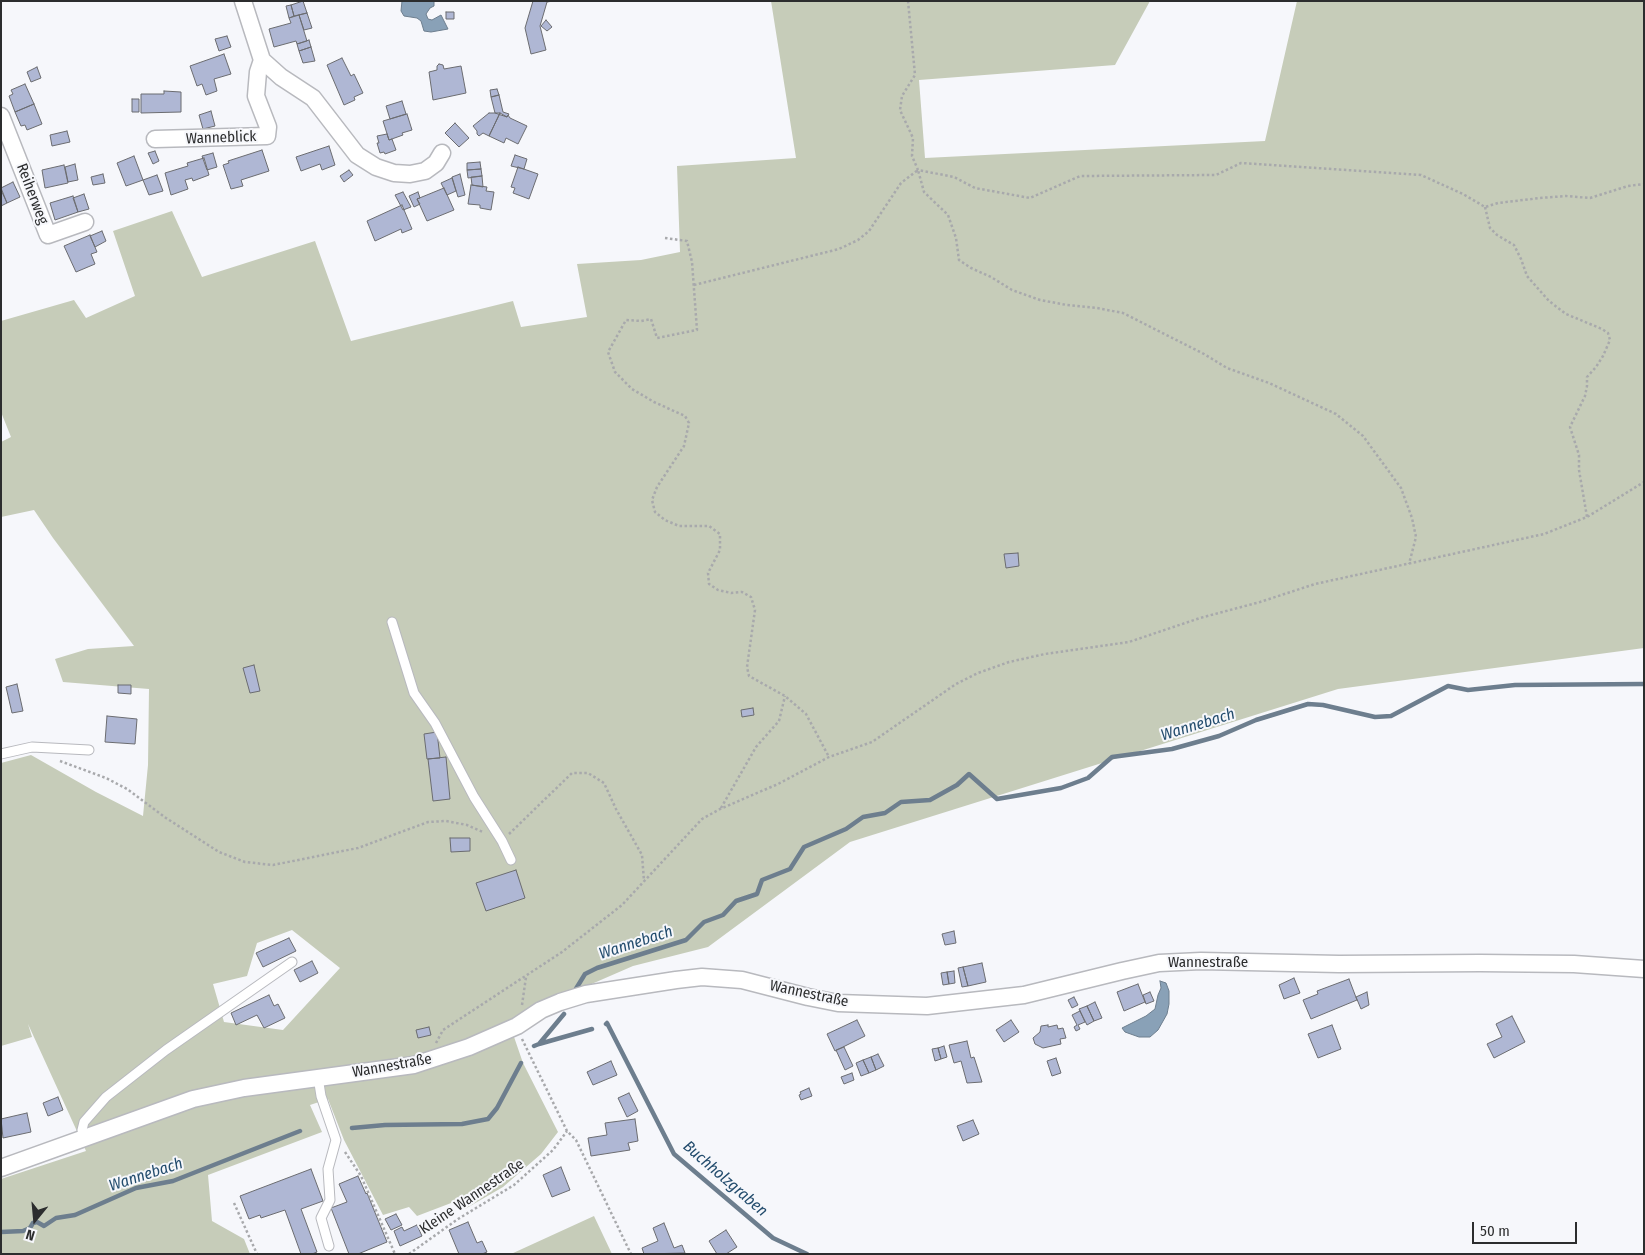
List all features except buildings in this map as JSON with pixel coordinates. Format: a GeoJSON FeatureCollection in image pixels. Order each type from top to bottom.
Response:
{"type":"FeatureCollection","features":[{"type":"Feature","properties":{"kind":"street"},"geometry":{"type":"LineString","coordinates":[[243,1],[262,60],[282,77],[313,98],[357,155],[376,167],[394,173],[410,174],[425,171],[436,164],[442,153]]}},
{"type":"Feature","properties":{"kind":"street","name":"Wanneblick"},"geometry":{"type":"LineString","coordinates":[[155,140],[267,136],[268,127],[256,96],[258,72],[262,60]]}},
{"type":"Feature","properties":{"kind":"street","name":"Reiherweg"},"geometry":{"type":"LineString","coordinates":[[1,116],[48,235],[85,222]]}},
{"type":"Feature","properties":{"kind":"street","name":"Wannestraße"},"geometry":{"type":"LineString","coordinates":[[1,1168],[192,1100],[244,1088],[414,1066],[469,1048],[517,1026],[541,1010],[560,1002],[586,994],[702,977],[742,980],[808,998],[838,1003],[927,1006],[953,1005],[1024,995],[1159,964],[1187,961],[1339,964],[1574,964],[1644,969]]}},
{"type":"Feature","properties":{"kind":"lane"},"geometry":{"type":"LineString","coordinates":[[392,622],[414,693],[435,724],[474,797],[502,841],[511,860]]}},
{"type":"Feature","properties":{"kind":"lane"},"geometry":{"type":"LineString","coordinates":[[1,754],[32,747],[89,750]]}},
{"type":"Feature","properties":{"kind":"lane"},"geometry":{"type":"LineString","coordinates":[[84,1138],[82,1130],[84,1122],[106,1097],[166,1050],[292,962]]}},
{"type":"Feature","properties":{"kind":"lane"},"geometry":{"type":"LineString","coordinates":[[318,1077],[320,1096],[336,1140],[328,1169],[330,1200],[321,1218],[330,1246]]}},
{"type":"Feature","properties":{"kind":"path"},"geometry":{"type":"LineString","coordinates":[[908,1],[914,75],[902,96],[900,110],[913,138],[912,156],[924,192],[948,215],[956,238],[959,260],[1012,290],[1040,300],[1123,313],[1204,354],[1227,368],[1269,383],[1336,414],[1362,436],[1401,488],[1412,518],[1416,537],[1409,564]]}},
{"type":"Feature","properties":{"kind":"path"},"geometry":{"type":"LineString","coordinates":[[694,285],[839,249],[858,240],[869,231],[901,183],[918,170],[954,178],[975,188],[1030,198],[1080,176],[1216,175],[1241,163],[1421,175],[1463,194],[1485,207],[1490,228],[1497,235],[1514,245],[1527,276],[1549,302],[1566,314],[1602,328],[1608,333],[1610,340],[1600,362],[1586,377],[1587,386],[1584,396],[1570,427],[1579,456],[1579,470],[1587,517]]}},
{"type":"Feature","properties":{"kind":"path"},"geometry":{"type":"LineString","coordinates":[[1485,207],[1498,203],[1540,198],[1566,196],[1590,198],[1628,186],[1644,184]]}},
{"type":"Feature","properties":{"kind":"path"},"geometry":{"type":"LineString","coordinates":[[665,238],[687,241],[692,262],[697,330],[657,338],[652,319],[626,320],[608,352],[615,372],[632,389],[654,402],[685,416],[689,423],[684,446],[657,487],[652,500],[655,512],[665,520],[679,526],[710,526],[720,534],[720,550],[708,573],[708,584],[718,590],[731,593],[742,592],[751,597],[755,610],[747,667],[750,676],[786,696],[806,714],[829,757]]}},
{"type":"Feature","properties":{"kind":"path"},"geometry":{"type":"LineString","coordinates":[[433,1060],[433,1049],[443,1030],[562,952],[622,905],[702,819],[720,809],[778,784],[829,757],[872,742],[956,684],[978,673],[1009,662],[1045,654],[1129,642],[1200,618],[1260,602],[1315,584],[1544,534],[1587,517],[1644,482]]}},
{"type":"Feature","properties":{"kind":"path"},"geometry":{"type":"LineString","coordinates":[[720,809],[756,747],[779,721],[786,696]]}},
{"type":"Feature","properties":{"kind":"path"},"geometry":{"type":"LineString","coordinates":[[59,760],[106,778],[127,789],[166,818],[220,852],[245,862],[273,865],[358,848],[428,822],[446,821],[467,825],[502,841],[572,773],[588,773],[604,783],[616,809],[642,855],[644,881]]}},
{"type":"Feature","properties":{"kind":"path"},"geometry":{"type":"LineString","coordinates":[[526,977],[524,997],[517,1026],[567,1131],[576,1140],[631,1254]]}},
{"type":"Feature","properties":{"kind":"path","name":"Kleine Wannestraße"},"geometry":{"type":"LineString","coordinates":[[409,1254],[458,1219],[514,1184],[553,1150],[567,1131]]}},
{"type":"Feature","properties":{"kind":"path"},"geometry":{"type":"LineString","coordinates":[[336,1140],[362,1176],[395,1254]]}},
{"type":"Feature","properties":{"kind":"path"},"geometry":{"type":"LineString","coordinates":[[234,1203],[257,1254]]}},
{"type":"Feature","properties":{"kind":"green space"},"geometry":{"type":"Polygon","coordinates":[[[771,1],[1150,1],[1115,65],[919,80],[925,158],[1265,141],[1297,1],[1644,1],[1644,648],[1338,689],[850,842],[708,947],[633,966],[426,1056],[513,1034],[523,1063],[558,1132],[541,1154],[503,1187],[465,1209],[459,1200],[417,1216],[409,1207],[383,1215],[344,1140],[328,1099],[310,1105],[322,1132],[208,1175],[212,1221],[244,1239],[250,1254],[1,1254],[1,1179],[86,1151],[28,1024],[32,1037],[1,1046],[1,763],[31,755],[143,816],[148,765],[149,689],[63,682],[55,659],[88,649],[134,646],[34,510],[1,517],[1,442],[11,437],[1,412],[1,321],[74,300],[86,318],[135,296],[113,231],[172,211],[202,277],[315,241],[351,341],[513,301],[521,327],[587,317],[577,264],[641,260],[680,252],[677,166],[796,158],[771,1]],[[292,930],[257,943],[247,976],[213,984],[224,1022],[283,1030],[340,968],[292,930]]]}},
{"type":"Feature","properties":{"kind":"green space"},"geometry":{"type":"Polygon","coordinates":[[[594,1216],[612,1254],[511,1254],[594,1216]]]}},
{"type":"Feature","properties":{"kind":"water"},"geometry":{"type":"Polygon","coordinates":[[[402,1],[434,1],[434,6],[426,14],[428,19],[432,20],[441,15],[448,29],[431,32],[424,31],[421,21],[417,18],[404,16],[401,11],[402,1]]]}},
{"type":"Feature","properties":{"kind":"water"},"geometry":{"type":"Polygon","coordinates":[[[1160,981],[1166,983],[1169,991],[1169,1004],[1167,1014],[1158,1030],[1150,1037],[1139,1037],[1125,1032],[1122,1028],[1146,1016],[1155,1009],[1161,988],[1160,981]]]}},
{"type":"Feature","properties":{"kind":"waterway","name":"Wannebach"},"geometry":{"type":"LineString","coordinates":[[574,992],[585,974],[597,968],[686,940],[704,922],[723,915],[736,901],[757,894],[762,880],[790,869],[804,847],[846,829],[863,817],[885,813],[901,802],[930,800],[957,785],[969,774],[997,799],[1061,788],[1088,778],[1112,757],[1172,749],[1219,736],[1256,720],[1308,704],[1323,705],[1375,717],[1391,716],[1448,686],[1468,690],[1515,685],[1644,684]]}},
{"type":"Feature","properties":{"kind":"waterway","name":"Wannebach"},"geometry":{"type":"LineString","coordinates":[[534,1046],[539,1044],[564,1014]]}},
{"type":"Feature","properties":{"kind":"waterway","name":"Buchholzgraben"},"geometry":{"type":"LineString","coordinates":[[606,1024],[674,1154],[773,1238],[807,1254]]}},
{"type":"Feature","properties":{"kind":"waterway","name":"Buchholzgraben"},"geometry":{"type":"LineString","coordinates":[[539,1044],[592,1029]]}},
{"type":"Feature","properties":{"kind":"waterway","name":"Wannebach"},"geometry":{"type":"LineString","coordinates":[[352,1128],[385,1125],[462,1124],[488,1119],[497,1108],[521,1063]]}},
{"type":"Feature","properties":{"kind":"waterway","name":"Wannebach"},"geometry":{"type":"LineString","coordinates":[[1,1232],[23,1231],[37,1222],[44,1226],[56,1218],[75,1215],[136,1188],[173,1181],[300,1131]]}}]}
